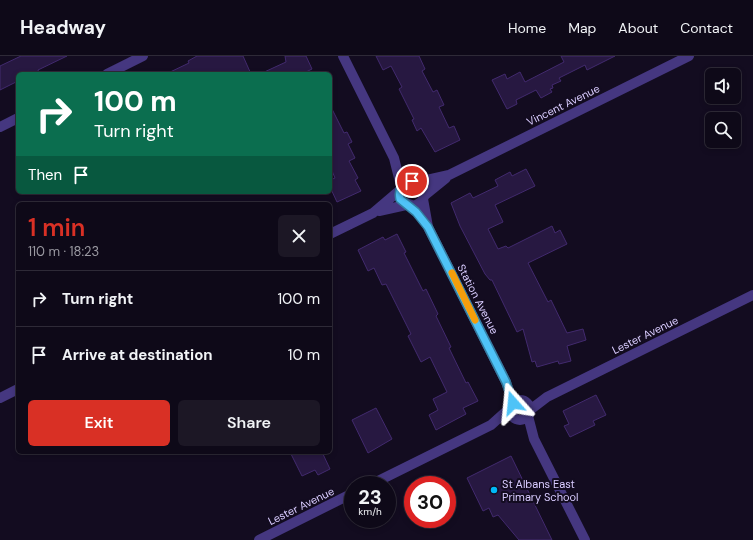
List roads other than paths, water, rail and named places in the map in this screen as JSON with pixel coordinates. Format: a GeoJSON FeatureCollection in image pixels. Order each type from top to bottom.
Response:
{"type":"FeatureCollection","features":[{"type":"Feature","properties":{"kind":"street"},"geometry":{"type":"LineString","coordinates":[[111,72],[143,56]]}},
{"type":"Feature","properties":{"kind":"street"},"geometry":{"type":"LineString","coordinates":[[343,56],[394,158],[400,188],[400,199],[407,205]]}},
{"type":"Feature","properties":{"kind":"street","name":"Vincent Avenue"},"geometry":{"type":"LineString","coordinates":[[416,182],[449,175],[689,56]]}},
{"type":"Feature","properties":{"kind":"street"},"geometry":{"type":"LineString","coordinates":[[0,127],[16,119]]}},
{"type":"Feature","properties":{"kind":"street"},"geometry":{"type":"LineString","coordinates":[[332,233],[373,213],[407,205],[418,205],[424,197],[423,187],[416,182],[394,158]]}},
{"type":"Feature","properties":{"kind":"street","name":"Vincent Avenue"},"geometry":{"type":"LineString","coordinates":[[424,197],[449,175]]}},
{"type":"Feature","properties":{"kind":"street"},"geometry":{"type":"LineString","coordinates":[[373,213],[408,181],[416,182]]}},
{"type":"Feature","properties":{"kind":"street","name":"Station Avenue"},"geometry":{"type":"LineString","coordinates":[[424,197],[428,227]]}},
{"type":"Feature","properties":{"kind":"street","name":"Station Avenue"},"geometry":{"type":"LineString","coordinates":[[407,205],[428,227],[585,540]]}},
{"type":"Feature","properties":{"kind":"street","name":"Lester Avenue"},"geometry":{"type":"LineString","coordinates":[[388,476],[753,295]]}},
{"type":"Feature","properties":{"kind":"street"},"geometry":{"type":"LineString","coordinates":[[0,398],[16,390]]}},
{"type":"Feature","properties":{"kind":"street","name":"Lester Avenue"},"geometry":{"type":"LineString","coordinates":[[259,540],[344,498]]}},
{"type":"Feature","properties":{"kind":"place","name":"St Albans East Primary School"},"geometry":{"type":"Point","coordinates":[494,490]}}]}
